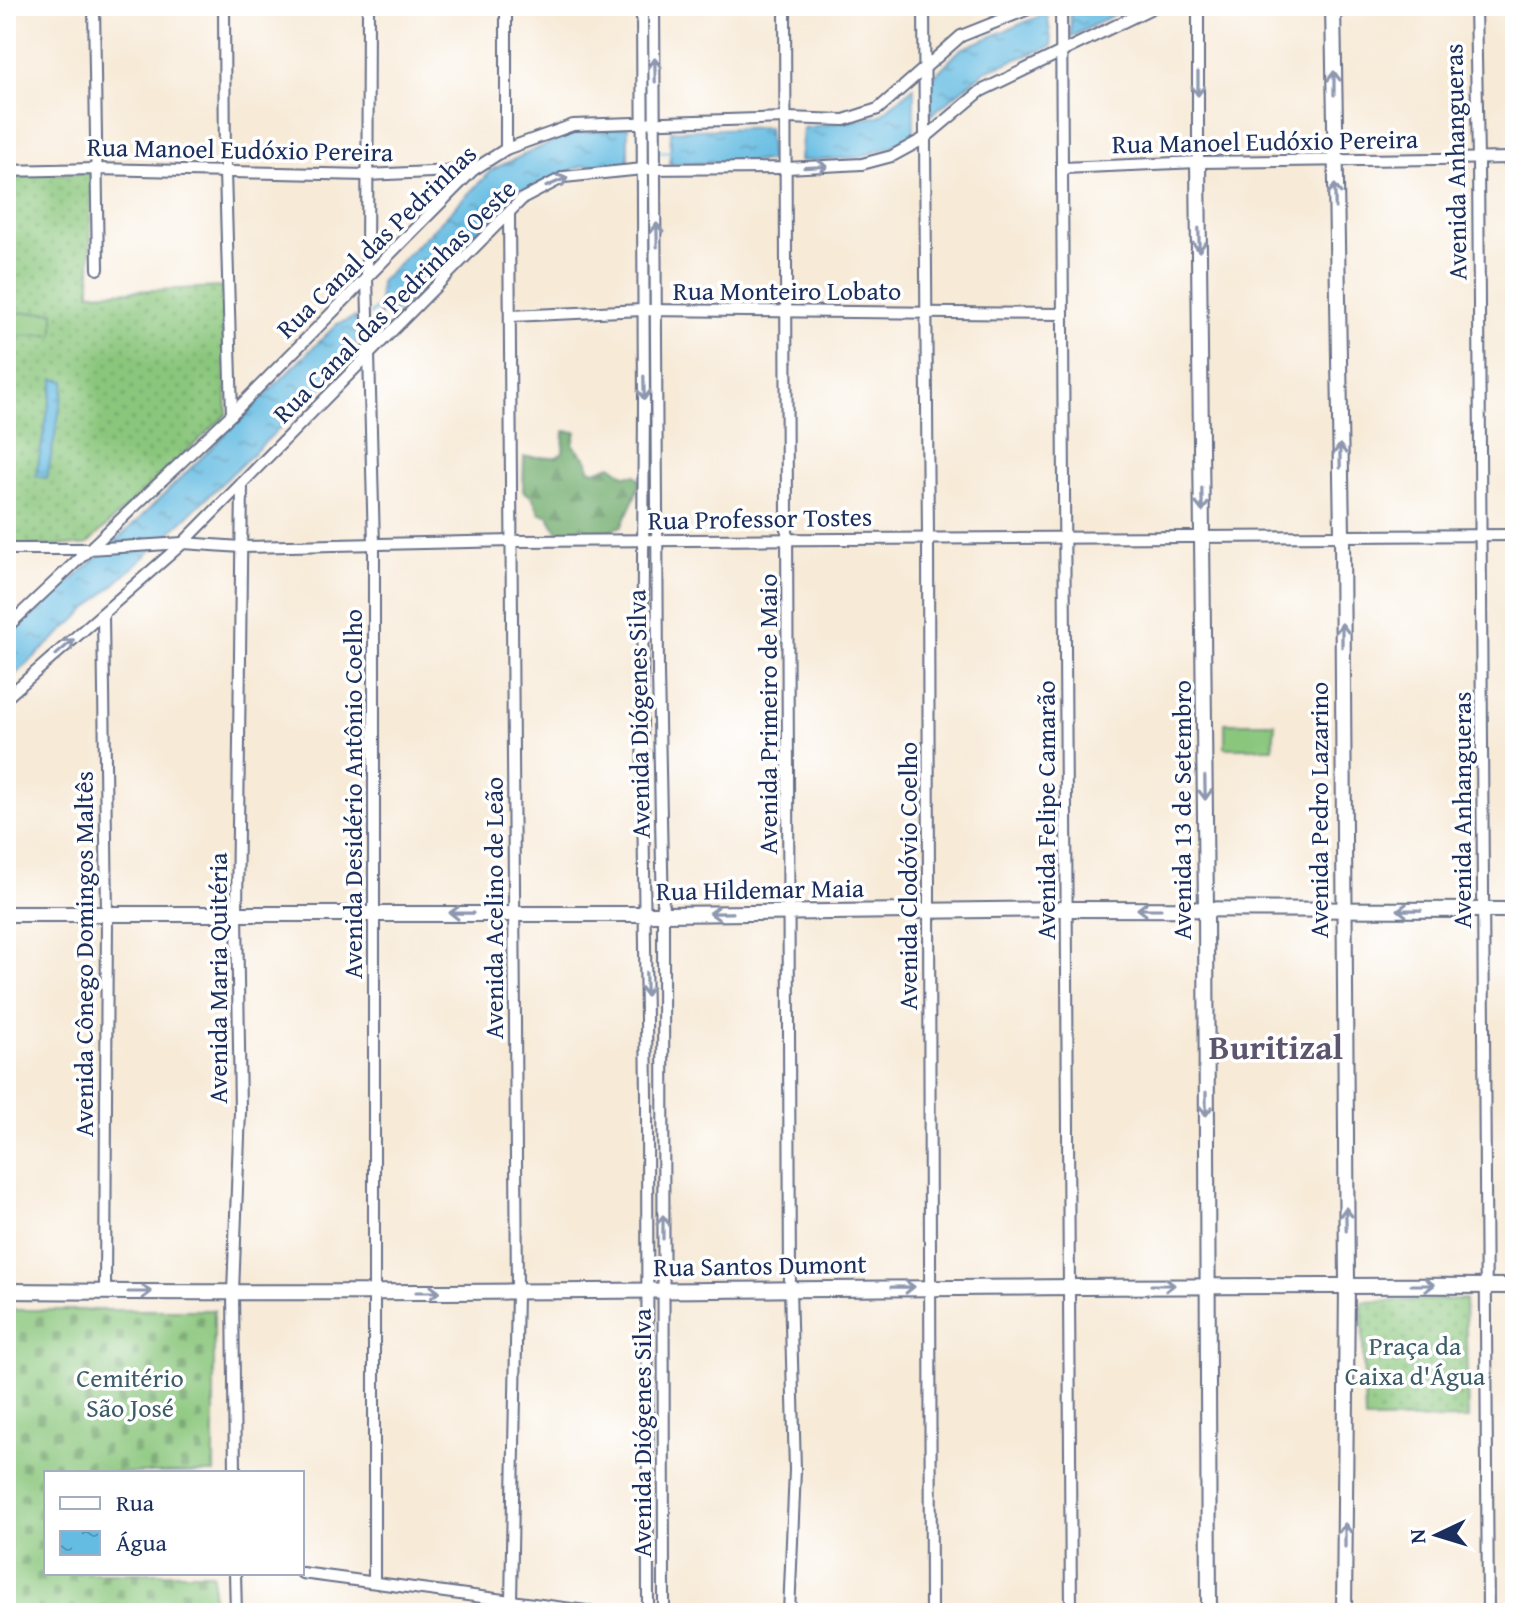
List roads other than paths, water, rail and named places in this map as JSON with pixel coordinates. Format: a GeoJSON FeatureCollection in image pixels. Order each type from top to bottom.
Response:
{"type":"FeatureCollection","features":[{"type":"Feature","properties":{"kind":"main road","name":"Avenida Pedro Lazarino"},"geometry":{"type":"LineString","coordinates":[[1333,6],[1342,534],[1342,909],[1347,1285],[1344,1613]]}},
{"type":"Feature","properties":{"kind":"main road","name":"Avenida 13 de Setembro"},"geometry":{"type":"LineString","coordinates":[[1198,162],[1209,1613]]}},
{"type":"Feature","properties":{"kind":"main road","name":"Rua Hildemar Maia"},"geometry":{"type":"LineString","coordinates":[[6,914],[1515,910]]}},
{"type":"Feature","properties":{"kind":"main road","name":"Rua Santos Dumont"},"geometry":{"type":"LineString","coordinates":[[6,1291],[517,1293],[1070,1285],[1515,1286]]}},
{"type":"Feature","properties":{"kind":"street"},"geometry":{"type":"LineString","coordinates":[[94,6],[98,269]]}},
{"type":"Feature","properties":{"kind":"street"},"geometry":{"type":"LineString","coordinates":[[224,6],[232,414]]}},
{"type":"Feature","properties":{"kind":"street","name":"Avenida Desidério Antônio Coelho"},"geometry":{"type":"LineString","coordinates":[[368,6],[367,277],[374,545],[374,1582]]}},
{"type":"Feature","properties":{"kind":"street"},"geometry":{"type":"LineString","coordinates":[[506,6],[506,149]]}},
{"type":"Feature","properties":{"kind":"street","name":"Avenida Diógenes Silva"},"geometry":{"type":"LineString","coordinates":[[642,6],[642,720],[647,1095],[648,1613]]}},
{"type":"Feature","properties":{"kind":"street","name":"Avenida Diógenes Silva"},"geometry":{"type":"LineString","coordinates":[[654,6],[663,914],[664,1613]]}},
{"type":"Feature","properties":{"kind":"street","name":"Avenida Primeiro de Maio"},"geometry":{"type":"LineString","coordinates":[[785,6],[790,1288],[795,1470],[789,1613]]}},
{"type":"Feature","properties":{"kind":"street"},"geometry":{"type":"LineString","coordinates":[[924,6],[924,68]]}},
{"type":"Feature","properties":{"kind":"street","name":"Rua Canal das Pedrinhas"},"geometry":{"type":"LineString","coordinates":[[6,628],[232,414],[473,170],[506,149],[573,125],[643,127],[656,121],[844,120],[878,109],[961,36],[1036,6]]}},
{"type":"Feature","properties":{"kind":"street","name":"Avenida Felipe Camarão"},"geometry":{"type":"LineString","coordinates":[[1061,6],[1071,1613]]}},
{"type":"Feature","properties":{"kind":"street","name":"Rua Canal das Pedrinhas Oeste"},"geometry":{"type":"LineString","coordinates":[[6,698],[183,543],[522,199],[564,177],[643,164],[862,164],[892,156],[981,91],[1061,47],[1156,6]]}},
{"type":"Feature","properties":{"kind":"street","name":"Avenida 13 de Setembro"},"geometry":{"type":"LineString","coordinates":[[1198,6],[1198,162]]}},
{"type":"Feature","properties":{"kind":"street","name":"Avenida Anhangueras"},"geometry":{"type":"LineString","coordinates":[[1475,6],[1488,1613]]}},
{"type":"Feature","properties":{"kind":"street","name":"Avenida Clodóvio Coelho"},"geometry":{"type":"LineString","coordinates":[[924,68],[931,1613]]}},
{"type":"Feature","properties":{"kind":"street","name":"Rua Manoel Eudóxio Pereira"},"geometry":{"type":"LineString","coordinates":[[1063,168],[1198,162],[1515,158]]}},
{"type":"Feature","properties":{"kind":"street","name":"Rua Manoel Eudóxio Pereira"},"geometry":{"type":"LineString","coordinates":[[6,171],[95,169],[367,175],[473,170]]}},
{"type":"Feature","properties":{"kind":"street","name":"Avenida Acelino de Leão"},"geometry":{"type":"LineString","coordinates":[[509,214],[517,1293],[511,1601]]}},
{"type":"Feature","properties":{"kind":"street","name":"Rua Monteiro Lobato"},"geometry":{"type":"LineString","coordinates":[[511,316],[643,310],[1063,314]]}},
{"type":"Feature","properties":{"kind":"street","name":"Avenida Maria Quitéria"},"geometry":{"type":"LineString","coordinates":[[235,1471],[233,1292],[240,1111],[237,913],[242,483]]}},
{"type":"Feature","properties":{"kind":"street","name":"Rua Professor Tostes"},"geometry":{"type":"LineString","coordinates":[[6,549],[101,549],[183,543],[241,547],[513,541],[1515,535]]}},
{"type":"Feature","properties":{"kind":"street","name":"Avenida Cônego Domingos Maltês"},"geometry":{"type":"LineString","coordinates":[[103,615],[107,914],[105,1292]]}},
{"type":"Feature","properties":{"kind":"street"},"geometry":{"type":"LineString","coordinates":[[642,720],[660,719]]}},
{"type":"Feature","properties":{"kind":"street"},"geometry":{"type":"LineString","coordinates":[[647,1095],[662,1096]]}},
{"type":"Feature","properties":{"kind":"street"},"geometry":{"type":"LineString","coordinates":[[648,1415],[663,1415]]}},
{"type":"Feature","properties":{"kind":"street"},"geometry":{"type":"LineString","coordinates":[[304,1573],[601,1613]]}},
{"type":"Feature","properties":{"kind":"street"},"geometry":{"type":"LineString","coordinates":[[235,1575],[236,1613]]}},
{"type":"Feature","properties":{"kind":"water"},"geometry":{"type":"Polygon","coordinates":[[[1070,6],[1130,6],[1071,37],[1070,6]]]}},
{"type":"Feature","properties":{"kind":"water"},"geometry":{"type":"Polygon","coordinates":[[[1047,13],[1052,46],[985,71],[931,115],[930,80],[961,49],[1047,13]]]}},
{"type":"Feature","properties":{"kind":"water"},"geometry":{"type":"Polygon","coordinates":[[[914,87],[914,138],[861,157],[800,161],[803,128],[879,116],[914,87]]]}},
{"type":"Feature","properties":{"kind":"water"},"geometry":{"type":"Polygon","coordinates":[[[628,127],[628,163],[582,166],[521,192],[399,311],[379,315],[380,282],[493,169],[567,135],[628,127]]]}},
{"type":"Feature","properties":{"kind":"water"},"geometry":{"type":"Polygon","coordinates":[[[768,127],[771,161],[670,164],[671,131],[768,127]]]}},
{"type":"Feature","properties":{"kind":"water"},"geometry":{"type":"Polygon","coordinates":[[[356,317],[356,355],[151,551],[6,683],[6,639],[132,526],[337,324],[356,317]]]}},
{"type":"Feature","properties":{"kind":"water"},"geometry":{"type":"Polygon","coordinates":[[[54,379],[65,381],[47,478],[36,476],[54,379]]]}},
{"type":"Feature","properties":{"kind":"waterway"},"geometry":{"type":"LineString","coordinates":[[646,152],[674,152]]}},
{"type":"Feature","properties":{"kind":"waterway"},"geometry":{"type":"LineString","coordinates":[[370,314],[382,303]]}},
{"type":"Feature","properties":{"kind":"district","name":"Buritizal"},"geometry":{"type":"Point","coordinates":[1276,1046]}},
{"type":"Feature","properties":{"kind":"park label","name":"Praça da Caixa d'Água"},"geometry":{"type":"Point","coordinates":[1415,1360]}},
{"type":"Feature","properties":{"kind":"park label","name":"Cemitério São José"},"geometry":{"type":"Point","coordinates":[130,1392]}}]}
